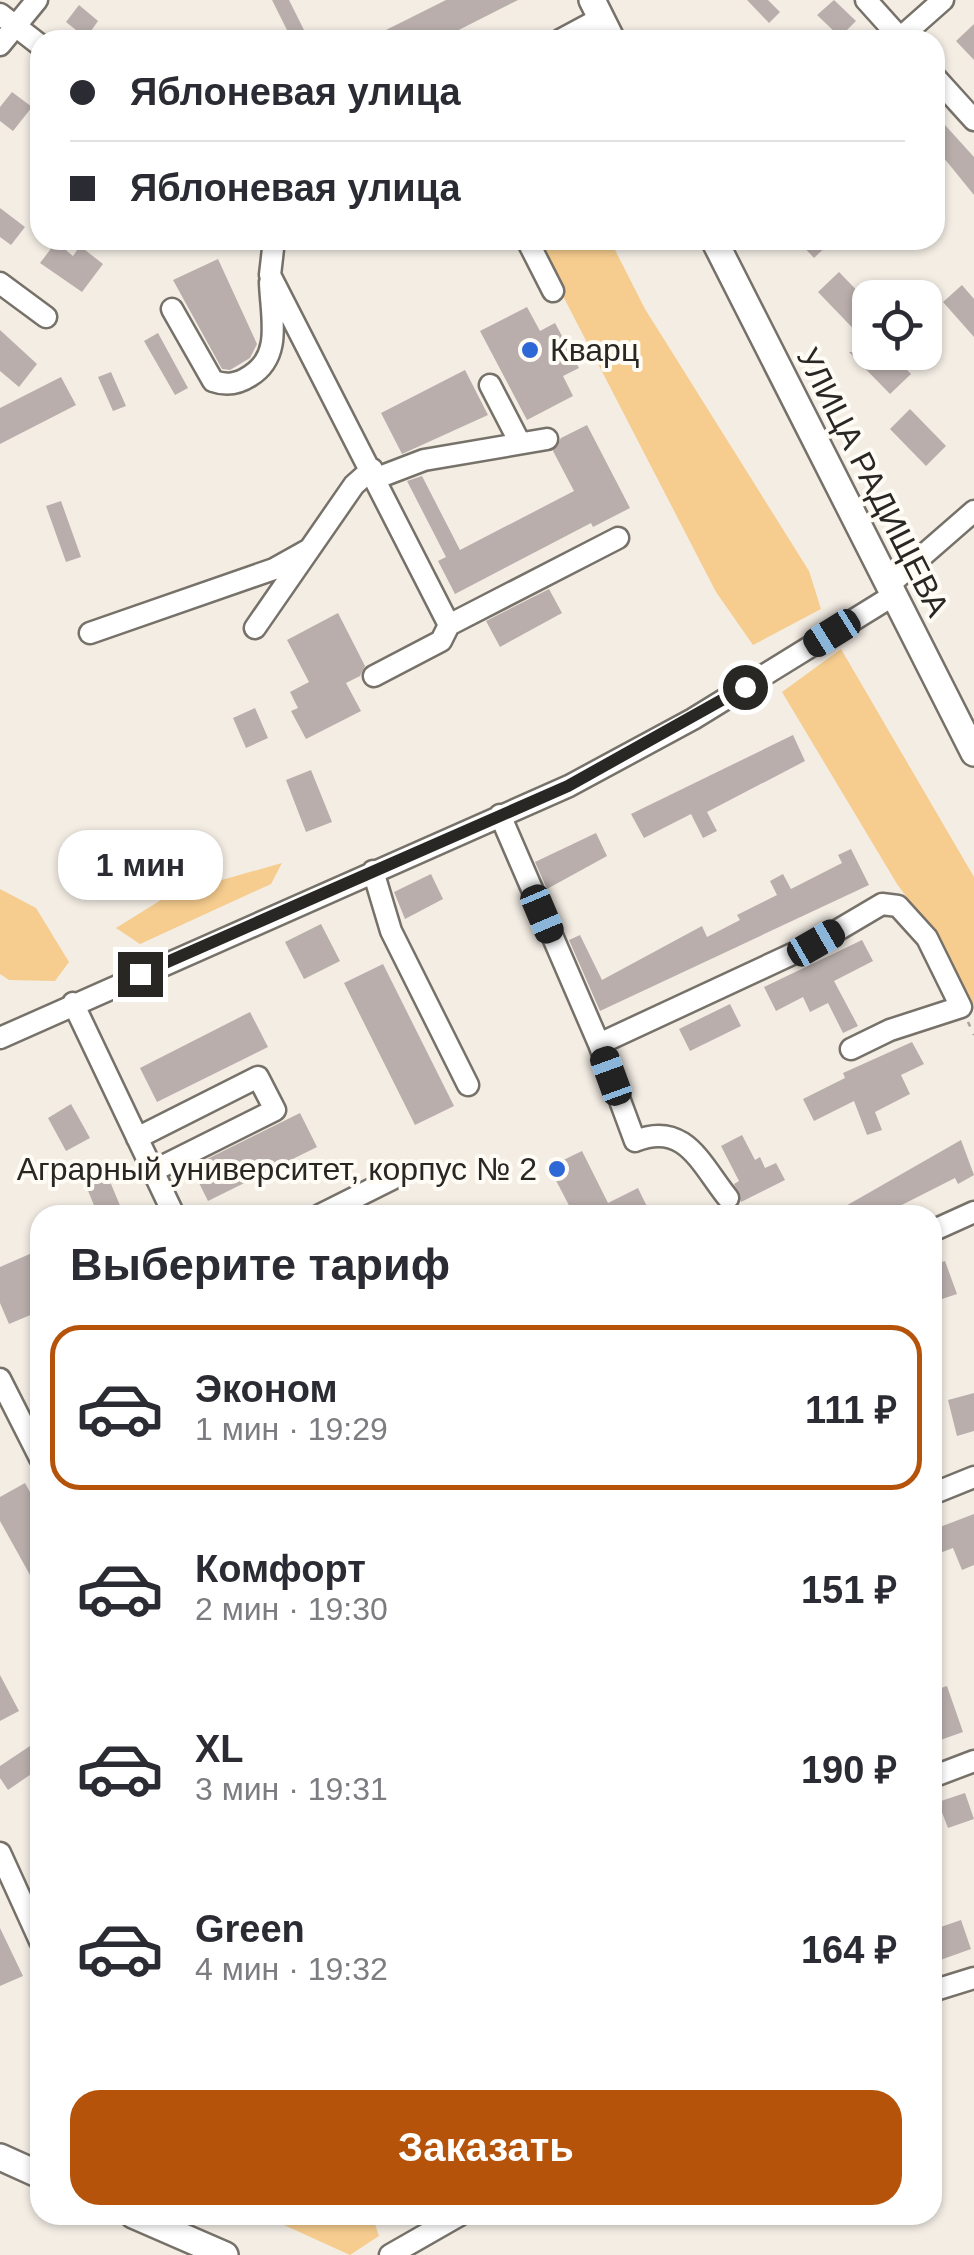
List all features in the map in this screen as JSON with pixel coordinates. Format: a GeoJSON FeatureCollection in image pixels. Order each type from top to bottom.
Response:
{"type":"FeatureCollection","features":[{"type":"Feature","properties":{"kind":"main road","name":"УЛИЦА РАДИЩЕВА"},"geometry":{"type":"LineString","coordinates":[[719,250],[974,753]]}},
{"type":"Feature","properties":{"kind":"main road"},"geometry":{"type":"LineString","coordinates":[[0,2157],[30,2170]]}},
{"type":"Feature","properties":{"kind":"main road"},"geometry":{"type":"LineString","coordinates":[[156,2225],[225,2255]]}},
{"type":"Feature","properties":{"kind":"street"},"geometry":{"type":"LineString","coordinates":[[0,45],[7,20],[36,0]]}},
{"type":"Feature","properties":{"kind":"street"},"geometry":{"type":"LineString","coordinates":[[866,0],[893,30]]}},
{"type":"Feature","properties":{"kind":"street"},"geometry":{"type":"LineString","coordinates":[[911,30],[943,0]]}},
{"type":"Feature","properties":{"kind":"street"},"geometry":{"type":"LineString","coordinates":[[7,20],[30,37]]}},
{"type":"Feature","properties":{"kind":"street"},"geometry":{"type":"LineString","coordinates":[[945,88],[974,120]]}},
{"type":"Feature","properties":{"kind":"street"},"geometry":{"type":"LineString","coordinates":[[172,309],[213,381],[225,385],[244,380],[264,368],[272,355],[273,250]]}},
{"type":"Feature","properties":{"kind":"street"},"geometry":{"type":"LineString","coordinates":[[531,250],[553,291]]}},
{"type":"Feature","properties":{"kind":"street"},"geometry":{"type":"LineString","coordinates":[[270,276],[450,625]]}},
{"type":"Feature","properties":{"kind":"street"},"geometry":{"type":"LineString","coordinates":[[0,283],[46,317]]}},
{"type":"Feature","properties":{"kind":"street"},"geometry":{"type":"LineString","coordinates":[[490,386],[520,444]]}},
{"type":"Feature","properties":{"kind":"street"},"geometry":{"type":"LineString","coordinates":[[255,628],[354,485],[374,473],[424,460],[547,439]]}},
{"type":"Feature","properties":{"kind":"street"},"geometry":{"type":"LineString","coordinates":[[0,1038],[500,816],[630,754],[891,590],[974,511]]}},
{"type":"Feature","properties":{"kind":"street"},"geometry":{"type":"LineString","coordinates":[[374,676],[441,641],[450,625],[618,538]]}},
{"type":"Feature","properties":{"kind":"street"},"geometry":{"type":"LineString","coordinates":[[90,633],[274,569],[308,550]]}},
{"type":"Feature","properties":{"kind":"street"},"geometry":{"type":"LineString","coordinates":[[500,816],[599,1044],[635,1141],[657,1132],[680,1139],[728,1198]]}},
{"type":"Feature","properties":{"kind":"street"},"geometry":{"type":"LineString","coordinates":[[373,872],[391,930],[468,1085]]}},
{"type":"Feature","properties":{"kind":"street"},"geometry":{"type":"LineString","coordinates":[[599,1044],[816,943],[882,904],[898,906],[927,938],[960,1008],[851,1049]]}},
{"type":"Feature","properties":{"kind":"street"},"geometry":{"type":"LineString","coordinates":[[73,1003],[169,1205]]}},
{"type":"Feature","properties":{"kind":"street"},"geometry":{"type":"LineString","coordinates":[[137,1138],[258,1077],[275,1110],[153,1171]]}},
{"type":"Feature","properties":{"kind":"street"},"geometry":{"type":"LineString","coordinates":[[340,1205],[392,1179]]}},
{"type":"Feature","properties":{"kind":"street"},"geometry":{"type":"LineString","coordinates":[[942,1226],[974,1212]]}},
{"type":"Feature","properties":{"kind":"street"},"geometry":{"type":"LineString","coordinates":[[0,1379],[30,1438]]}},
{"type":"Feature","properties":{"kind":"street"},"geometry":{"type":"LineString","coordinates":[[942,1490],[974,1478]]}},
{"type":"Feature","properties":{"kind":"street"},"geometry":{"type":"LineString","coordinates":[[942,1773],[974,1762]]}},
{"type":"Feature","properties":{"kind":"street"},"geometry":{"type":"LineString","coordinates":[[0,1853],[30,1919]]}},
{"type":"Feature","properties":{"kind":"street"},"geometry":{"type":"LineString","coordinates":[[942,1988],[974,1978]]}},
{"type":"Feature","properties":{"kind":"street"},"geometry":{"type":"LineString","coordinates":[[390,2255],[442,2225]]}},
{"type":"Feature","properties":{"kind":"shaded area"},"geometry":{"type":"Polygon","coordinates":[[[539,250],[615,250],[645,309],[809,571],[821,609],[753,645],[716,592],[539,250]]]}},
{"type":"Feature","properties":{"kind":"shaded area"},"geometry":{"type":"Polygon","coordinates":[[[841,649],[974,877],[974,1005],[942,946],[897,884],[782,692],[841,649]]]}},
{"type":"Feature","properties":{"kind":"shaded area"},"geometry":{"type":"Polygon","coordinates":[[[282,863],[271,884],[140,944],[116,928],[169,895],[282,863]]]}},
{"type":"Feature","properties":{"kind":"shaded area"},"geometry":{"type":"Polygon","coordinates":[[[0,889],[36,908],[69,962],[55,981],[9,980],[0,974],[0,889]]]}},
{"type":"Feature","properties":{"kind":"shaded area"},"geometry":{"type":"Polygon","coordinates":[[[284,2225],[375,2225],[379,2236],[350,2255],[284,2225]]]}},
{"type":"Feature","properties":{"kind":"building"},"geometry":{"type":"Polygon","coordinates":[[[272,0],[289,0],[304,30],[287,30],[272,0]]]}},
{"type":"Feature","properties":{"kind":"building"},"geometry":{"type":"Polygon","coordinates":[[[446,0],[518,0],[459,30],[386,30],[446,0]]]}},
{"type":"Feature","properties":{"kind":"building"},"geometry":{"type":"Polygon","coordinates":[[[747,0],[768,0],[780,12],[769,23],[747,0]]]}},
{"type":"Feature","properties":{"kind":"building"},"geometry":{"type":"Polygon","coordinates":[[[834,0],[856,21],[847,30],[833,30],[817,15],[834,0]]]}},
{"type":"Feature","properties":{"kind":"building"},"geometry":{"type":"Polygon","coordinates":[[[79,5],[98,21],[92,30],[76,30],[66,22],[79,5]]]}},
{"type":"Feature","properties":{"kind":"building"},"geometry":{"type":"Polygon","coordinates":[[[974,24],[974,60],[956,41],[974,24]]]}},
{"type":"Feature","properties":{"kind":"building"},"geometry":{"type":"Polygon","coordinates":[[[12,92],[30,110],[13,131],[0,121],[0,107],[12,92]]]}},
{"type":"Feature","properties":{"kind":"building"},"geometry":{"type":"Polygon","coordinates":[[[945,125],[974,157],[974,195],[945,159],[945,125]]]}},
{"type":"Feature","properties":{"kind":"building"},"geometry":{"type":"Polygon","coordinates":[[[0,208],[25,227],[11,245],[0,237],[0,208]]]}},
{"type":"Feature","properties":{"kind":"building"},"geometry":{"type":"Polygon","coordinates":[[[50,250],[66,250],[73,256],[77,250],[85,250],[103,264],[82,292],[40,263],[50,250]]]}},
{"type":"Feature","properties":{"kind":"building"},"geometry":{"type":"Polygon","coordinates":[[[806,250],[822,250],[814,258],[806,250]]]}},
{"type":"Feature","properties":{"kind":"building"},"geometry":{"type":"Polygon","coordinates":[[[218,259],[257,344],[250,358],[230,370],[222,369],[173,280],[218,259]]]}},
{"type":"Feature","properties":{"kind":"building"},"geometry":{"type":"Polygon","coordinates":[[[839,272],[852,285],[852,327],[818,292],[839,272]]]}},
{"type":"Feature","properties":{"kind":"building"},"geometry":{"type":"Polygon","coordinates":[[[962,285],[974,299],[974,337],[943,302],[962,285]]]}},
{"type":"Feature","properties":{"kind":"building","name":"Кварц"},"geometry":{"type":"Polygon","coordinates":[[[527,307],[540,331],[555,323],[579,368],[563,376],[573,396],[527,420],[480,331],[527,307]]]}},
{"type":"Feature","properties":{"kind":"building"},"geometry":{"type":"Polygon","coordinates":[[[0,330],[37,364],[19,387],[0,371],[0,330]]]}},
{"type":"Feature","properties":{"kind":"building"},"geometry":{"type":"Polygon","coordinates":[[[158,333],[188,388],[175,395],[144,341],[158,333]]]}},
{"type":"Feature","properties":{"kind":"building"},"geometry":{"type":"Polygon","coordinates":[[[465,370],[488,415],[402,454],[381,413],[465,370]]]}},
{"type":"Feature","properties":{"kind":"building"},"geometry":{"type":"Polygon","coordinates":[[[867,370],[907,370],[911,374],[890,394],[867,370]]]}},
{"type":"Feature","properties":{"kind":"building"},"geometry":{"type":"Polygon","coordinates":[[[111,372],[126,406],[113,411],[98,377],[111,372]]]}},
{"type":"Feature","properties":{"kind":"building"},"geometry":{"type":"Polygon","coordinates":[[[61,377],[76,405],[0,444],[0,408],[61,377]]]}},
{"type":"Feature","properties":{"kind":"building"},"geometry":{"type":"Polygon","coordinates":[[[910,409],[946,446],[926,466],[890,429],[910,409]]]}},
{"type":"Feature","properties":{"kind":"building"},"geometry":{"type":"Polygon","coordinates":[[[587,425],[630,508],[593,527],[591,523],[455,594],[438,561],[446,557],[407,481],[422,476],[460,550],[574,491],[553,451],[561,438],[587,425]]]}},
{"type":"Feature","properties":{"kind":"building"},"geometry":{"type":"Polygon","coordinates":[[[61,501],[81,557],[66,562],[46,506],[61,501]]]}},
{"type":"Feature","properties":{"kind":"building"},"geometry":{"type":"Polygon","coordinates":[[[549,589],[562,613],[500,647],[486,621],[549,589]]]}},
{"type":"Feature","properties":{"kind":"building"},"geometry":{"type":"Polygon","coordinates":[[[338,613],[365,666],[360,676],[346,683],[361,711],[306,739],[291,711],[298,708],[290,692],[309,682],[287,640],[338,613]]]}},
{"type":"Feature","properties":{"kind":"building"},"geometry":{"type":"Polygon","coordinates":[[[255,708],[268,738],[246,748],[233,718],[255,708]]]}},
{"type":"Feature","properties":{"kind":"building"},"geometry":{"type":"Polygon","coordinates":[[[793,735],[805,761],[707,812],[717,831],[703,838],[691,814],[644,838],[631,814],[793,735]]]}},
{"type":"Feature","properties":{"kind":"building"},"geometry":{"type":"Polygon","coordinates":[[[311,770],[332,822],[306,832],[286,780],[311,770]]]}},
{"type":"Feature","properties":{"kind":"building"},"geometry":{"type":"Polygon","coordinates":[[[596,833],[607,856],[547,889],[535,862],[596,833]]]}},
{"type":"Feature","properties":{"kind":"building"},"geometry":{"type":"Polygon","coordinates":[[[851,849],[869,885],[600,1011],[569,940],[580,935],[602,980],[702,926],[707,937],[740,920],[737,915],[777,895],[770,881],[783,874],[791,889],[842,863],[838,855],[851,849]]]}},
{"type":"Feature","properties":{"kind":"building"},"geometry":{"type":"Polygon","coordinates":[[[431,874],[443,899],[405,919],[394,892],[431,874]]]}},
{"type":"Feature","properties":{"kind":"building"},"geometry":{"type":"Polygon","coordinates":[[[321,924],[340,961],[304,979],[285,942],[321,924]]]}},
{"type":"Feature","properties":{"kind":"building"},"geometry":{"type":"Polygon","coordinates":[[[862,940],[873,961],[834,981],[858,1026],[843,1033],[828,1003],[810,1012],[803,997],[776,1011],[764,987],[862,940]]]}},
{"type":"Feature","properties":{"kind":"building"},"geometry":{"type":"Polygon","coordinates":[[[383,964],[454,1106],[415,1125],[344,983],[383,964]]]}},
{"type":"Feature","properties":{"kind":"building"},"geometry":{"type":"Polygon","coordinates":[[[730,1004],[741,1026],[690,1051],[679,1029],[730,1004]]]}},
{"type":"Feature","properties":{"kind":"building"},"geometry":{"type":"Polygon","coordinates":[[[250,1012],[268,1047],[157,1102],[140,1068],[250,1012]]]}},
{"type":"Feature","properties":{"kind":"building"},"geometry":{"type":"Polygon","coordinates":[[[912,1042],[924,1064],[901,1075],[910,1094],[875,1112],[882,1130],[867,1135],[854,1101],[814,1121],[803,1099],[845,1078],[843,1073],[912,1042]]]}},
{"type":"Feature","properties":{"kind":"building"},"geometry":{"type":"Polygon","coordinates":[[[71,1104],[90,1138],[66,1151],[48,1118],[71,1104]]]}},
{"type":"Feature","properties":{"kind":"building"},"geometry":{"type":"Polygon","coordinates":[[[300,1113],[317,1147],[208,1201],[191,1167],[300,1113]]]}},
{"type":"Feature","properties":{"kind":"building"},"geometry":{"type":"Polygon","coordinates":[[[742,1135],[755,1160],[760,1157],[765,1168],[776,1163],[785,1180],[741,1202],[734,1184],[739,1181],[721,1146],[742,1135]]]}},
{"type":"Feature","properties":{"kind":"building"},"geometry":{"type":"Polygon","coordinates":[[[961,1140],[974,1175],[958,1184],[955,1178],[902,1205],[847,1205],[961,1140]]]}},
{"type":"Feature","properties":{"kind":"building"},"geometry":{"type":"Polygon","coordinates":[[[582,1151],[608,1203],[638,1188],[646,1205],[569,1205],[549,1167],[582,1151]]]}},
{"type":"Feature","properties":{"kind":"building"},"geometry":{"type":"Polygon","coordinates":[[[106,1172],[120,1205],[94,1205],[84,1181],[106,1172]]]}},
{"type":"Feature","properties":{"kind":"building"},"geometry":{"type":"Polygon","coordinates":[[[30,1254],[30,1315],[9,1324],[0,1303],[0,1267],[30,1254]]]}},
{"type":"Feature","properties":{"kind":"building"},"geometry":{"type":"Polygon","coordinates":[[[945,1261],[957,1294],[942,1299],[945,1261]]]}},
{"type":"Feature","properties":{"kind":"building"},"geometry":{"type":"Polygon","coordinates":[[[974,1393],[974,1431],[957,1436],[948,1400],[974,1393]]]}},
{"type":"Feature","properties":{"kind":"building"},"geometry":{"type":"Polygon","coordinates":[[[25,1483],[30,1492],[30,1575],[0,1521],[0,1497],[25,1483]]]}},
{"type":"Feature","properties":{"kind":"building"},"geometry":{"type":"Polygon","coordinates":[[[974,1514],[974,1565],[962,1570],[953,1548],[942,1552],[942,1526],[974,1514]]]}},
{"type":"Feature","properties":{"kind":"building"},"geometry":{"type":"Polygon","coordinates":[[[0,1675],[19,1711],[0,1721],[0,1675]]]}},
{"type":"Feature","properties":{"kind":"building"},"geometry":{"type":"Polygon","coordinates":[[[947,1686],[963,1732],[942,1739],[942,1688],[947,1686]]]}},
{"type":"Feature","properties":{"kind":"building"},"geometry":{"type":"Polygon","coordinates":[[[30,1746],[30,1775],[8,1790],[0,1778],[0,1766],[30,1746]]]}},
{"type":"Feature","properties":{"kind":"building"},"geometry":{"type":"Polygon","coordinates":[[[965,1793],[974,1819],[948,1828],[942,1801],[965,1793]]]}},
{"type":"Feature","properties":{"kind":"building"},"geometry":{"type":"Polygon","coordinates":[[[961,1920],[971,1949],[942,1959],[942,1927],[961,1920]]]}},
{"type":"Feature","properties":{"kind":"building"},"geometry":{"type":"Polygon","coordinates":[[[0,1928],[23,1976],[0,1986],[0,1928]]]}},
{"type":"Feature","properties":{"kind":"place","name":"Кварц"},"geometry":{"type":"Point","coordinates":[530,350]}},
{"type":"Feature","properties":{"kind":"place","name":"Аграрный университет, корпус № 2"},"geometry":{"type":"Point","coordinates":[557,1169]}},
{"type":"Feature","properties":{"kind":"route"},"geometry":{"type":"LineString","coordinates":[[140,974],[568,786],[745,687]]}}]}
